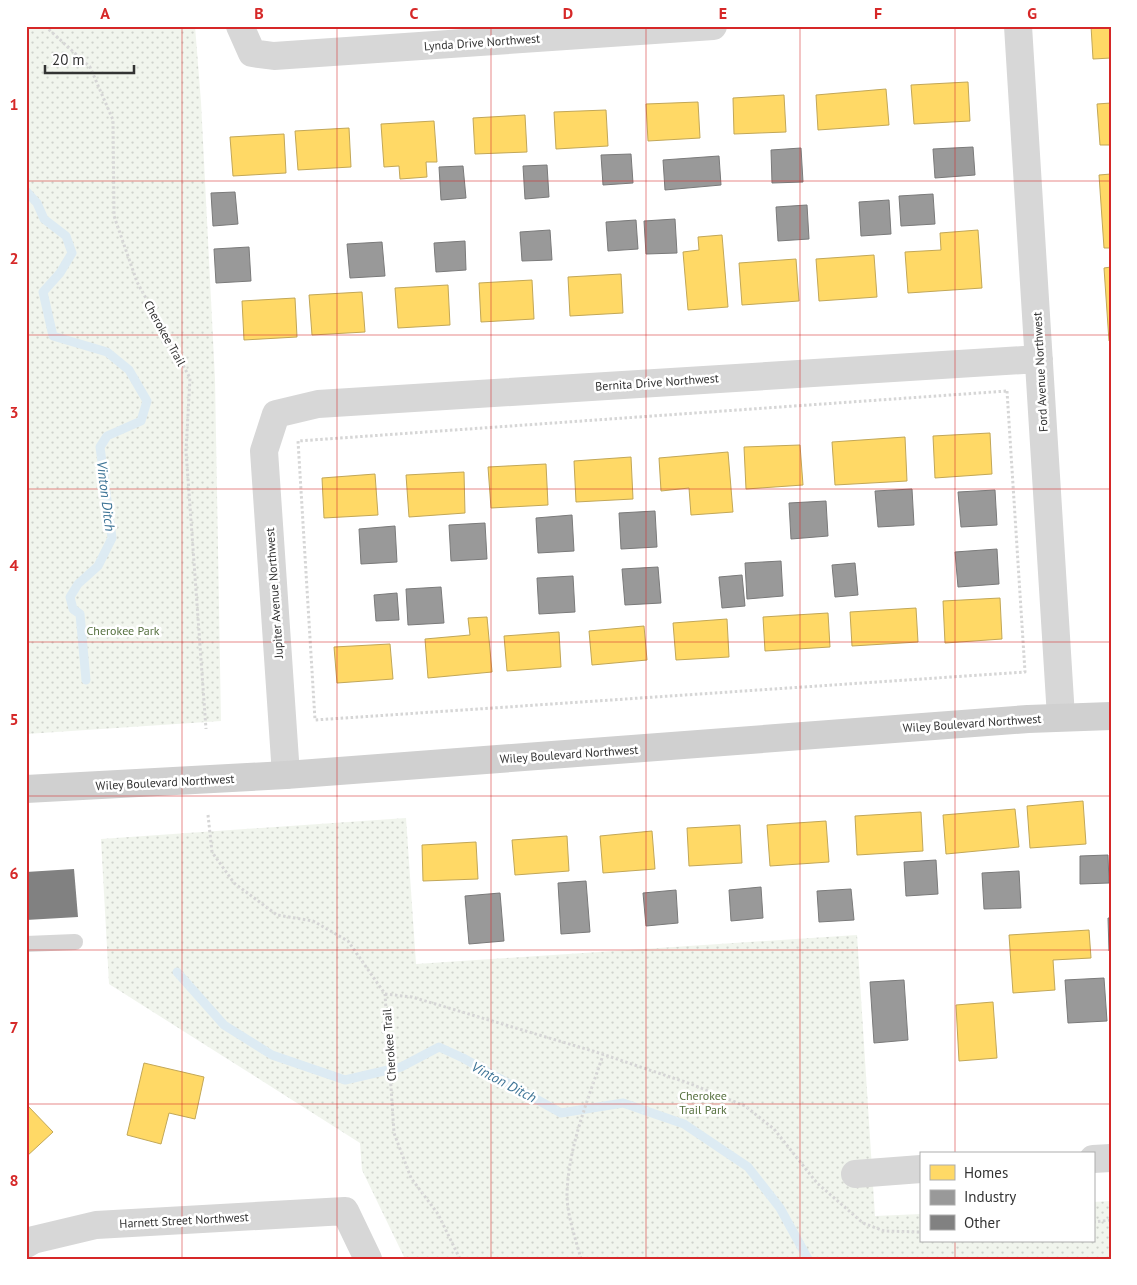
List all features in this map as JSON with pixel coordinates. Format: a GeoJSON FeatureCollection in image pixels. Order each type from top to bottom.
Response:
{"type":"FeatureCollection","features":[{"type":"Feature","properties":{"kind":"street","name":"Lynda Drive Northwest"},"geometry":{"type":"LineString","coordinates":[[240,26],[252,53],[274,56],[713,26]]}},
{"type":"Feature","properties":{"kind":"street","name":"Ford Avenue Northwest"},"geometry":{"type":"LineString","coordinates":[[1018,26],[1061,717]]}},
{"type":"Feature","properties":{"kind":"street","name":"Bernita Drive Northwest"},"geometry":{"type":"LineString","coordinates":[[276,414],[318,404],[1039,359]]}},
{"type":"Feature","properties":{"kind":"street","name":"Jupiter Avenue Northwest"},"geometry":{"type":"LineString","coordinates":[[276,414],[264,451],[286,775]]}},
{"type":"Feature","properties":{"kind":"street","name":"Wiley Boulevard Northwest"},"geometry":{"type":"LineString","coordinates":[[26,789],[286,775],[1061,717],[1111,716]]}},
{"type":"Feature","properties":{"kind":"street"},"geometry":{"type":"LineString","coordinates":[[1094,1159],[1111,1158]]}},
{"type":"Feature","properties":{"kind":"street"},"geometry":{"type":"LineString","coordinates":[[855,1174],[920,1170]]}},
{"type":"Feature","properties":{"kind":"street","name":"Harnett Street Northwest"},"geometry":{"type":"LineString","coordinates":[[26,1244],[33,1240],[96,1225],[345,1211],[368,1259]]}},
{"type":"Feature","properties":{"kind":"lane"},"geometry":{"type":"LineString","coordinates":[[26,944],[75,942]]}},
{"type":"Feature","properties":{"kind":"path","name":"Cherokee Trail"},"geometry":{"type":"LineString","coordinates":[[45,26],[90,67],[113,120],[114,216],[137,282],[190,378],[186,451],[206,729]]}},
{"type":"Feature","properties":{"kind":"path"},"geometry":{"type":"LineString","coordinates":[[1007,391],[1025,672],[315,720],[298,441],[1007,391]]}},
{"type":"Feature","properties":{"kind":"path","name":"Cherokee Trail"},"geometry":{"type":"LineString","coordinates":[[208,815],[212,852],[234,883],[277,915],[313,920],[348,941],[385,994],[395,1124],[394,1133],[411,1178],[438,1214],[460,1259]]}},
{"type":"Feature","properties":{"kind":"path"},"geometry":{"type":"LineString","coordinates":[[385,994],[412,997],[603,1055],[692,1084],[745,1106],[774,1129],[817,1183],[863,1223],[884,1231],[920,1232]]}},
{"type":"Feature","properties":{"kind":"path"},"geometry":{"type":"LineString","coordinates":[[581,1259],[567,1197],[570,1165],[580,1122],[603,1055]]}},
{"type":"Feature","properties":{"kind":"path"},"geometry":{"type":"LineString","coordinates":[[1094,1222],[1111,1220]]}},
{"type":"Feature","properties":{"kind":"green space","name":"Cherokee Park"},"geometry":{"type":"Polygon","coordinates":[[[26,26],[195,26],[201,102],[215,379],[221,721],[26,734],[26,26]]]}},
{"type":"Feature","properties":{"kind":"green space","name":"Cherokee Trail Park"},"geometry":{"type":"Polygon","coordinates":[[[406,818],[416,964],[857,935],[875,1216],[920,1214],[920,1242],[1094,1242],[1094,1202],[1111,1201],[1111,1259],[405,1259],[362,1170],[360,1143],[109,984],[101,839],[406,818]]]}},
{"type":"Feature","properties":{"kind":"building: Homes"},"geometry":{"type":"Polygon","coordinates":[[[1091,26],[1111,26],[1111,58],[1093,59],[1091,26]]]}},
{"type":"Feature","properties":{"kind":"building: Homes"},"geometry":{"type":"Polygon","coordinates":[[[968,82],[970,121],[914,124],[911,85],[968,82]]]}},
{"type":"Feature","properties":{"kind":"building: Homes"},"geometry":{"type":"Polygon","coordinates":[[[886,89],[889,125],[818,130],[816,95],[886,89]]]}},
{"type":"Feature","properties":{"kind":"building: Homes"},"geometry":{"type":"Polygon","coordinates":[[[784,95],[786,132],[734,134],[733,98],[784,95]]]}},
{"type":"Feature","properties":{"kind":"building: Homes"},"geometry":{"type":"Polygon","coordinates":[[[698,102],[700,138],[648,141],[646,104],[698,102]]]}},
{"type":"Feature","properties":{"kind":"building: Homes"},"geometry":{"type":"Polygon","coordinates":[[[1111,103],[1111,145],[1100,145],[1097,104],[1111,103]]]}},
{"type":"Feature","properties":{"kind":"building: Homes"},"geometry":{"type":"Polygon","coordinates":[[[606,110],[608,146],[556,149],[554,112],[606,110]]]}},
{"type":"Feature","properties":{"kind":"building: Homes"},"geometry":{"type":"Polygon","coordinates":[[[525,115],[527,152],[475,154],[473,118],[525,115]]]}},
{"type":"Feature","properties":{"kind":"building: Homes"},"geometry":{"type":"Polygon","coordinates":[[[434,121],[437,162],[426,162],[427,177],[400,179],[399,166],[384,167],[381,124],[434,121]]]}},
{"type":"Feature","properties":{"kind":"building: Homes"},"geometry":{"type":"Polygon","coordinates":[[[349,128],[351,167],[298,170],[295,131],[349,128]]]}},
{"type":"Feature","properties":{"kind":"building: Homes"},"geometry":{"type":"Polygon","coordinates":[[[284,134],[286,173],[233,176],[230,137],[284,134]]]}},
{"type":"Feature","properties":{"kind":"building: Homes"},"geometry":{"type":"Polygon","coordinates":[[[1111,174],[1111,248],[1104,248],[1099,175],[1111,174]]]}},
{"type":"Feature","properties":{"kind":"building: Homes"},"geometry":{"type":"Polygon","coordinates":[[[978,230],[982,288],[908,293],[905,252],[941,250],[940,233],[978,230]]]}},
{"type":"Feature","properties":{"kind":"building: Homes"},"geometry":{"type":"Polygon","coordinates":[[[722,235],[728,307],[688,310],[683,252],[699,250],[698,237],[722,235]]]}},
{"type":"Feature","properties":{"kind":"building: Homes"},"geometry":{"type":"Polygon","coordinates":[[[874,255],[877,297],[819,301],[816,259],[874,255]]]}},
{"type":"Feature","properties":{"kind":"building: Homes"},"geometry":{"type":"Polygon","coordinates":[[[796,259],[799,301],[742,305],[739,263],[796,259]]]}},
{"type":"Feature","properties":{"kind":"building: Homes"},"geometry":{"type":"Polygon","coordinates":[[[1111,267],[1111,341],[1109,341],[1104,268],[1111,267]]]}},
{"type":"Feature","properties":{"kind":"building: Homes"},"geometry":{"type":"Polygon","coordinates":[[[621,274],[623,313],[570,316],[568,277],[621,274]]]}},
{"type":"Feature","properties":{"kind":"building: Homes"},"geometry":{"type":"Polygon","coordinates":[[[532,280],[534,319],[481,322],[479,283],[532,280]]]}},
{"type":"Feature","properties":{"kind":"building: Homes"},"geometry":{"type":"Polygon","coordinates":[[[448,285],[450,325],[398,328],[395,288],[448,285]]]}},
{"type":"Feature","properties":{"kind":"building: Homes"},"geometry":{"type":"Polygon","coordinates":[[[362,292],[365,332],[312,335],[309,295],[362,292]]]}},
{"type":"Feature","properties":{"kind":"building: Homes"},"geometry":{"type":"Polygon","coordinates":[[[295,298],[297,337],[244,340],[242,301],[295,298]]]}},
{"type":"Feature","properties":{"kind":"building: Homes"},"geometry":{"type":"Polygon","coordinates":[[[990,433],[992,474],[935,478],[933,436],[990,433]]]}},
{"type":"Feature","properties":{"kind":"building: Homes"},"geometry":{"type":"Polygon","coordinates":[[[905,437],[907,481],[835,485],[832,442],[905,437]]]}},
{"type":"Feature","properties":{"kind":"building: Homes"},"geometry":{"type":"Polygon","coordinates":[[[800,445],[803,485],[746,489],[744,447],[800,445]]]}},
{"type":"Feature","properties":{"kind":"building: Homes"},"geometry":{"type":"Polygon","coordinates":[[[728,452],[733,512],[691,515],[689,488],[661,491],[659,458],[728,452]]]}},
{"type":"Feature","properties":{"kind":"building: Homes"},"geometry":{"type":"Polygon","coordinates":[[[631,457],[633,499],[576,502],[574,461],[631,457]]]}},
{"type":"Feature","properties":{"kind":"building: Homes"},"geometry":{"type":"Polygon","coordinates":[[[546,464],[548,505],[491,508],[488,467],[546,464]]]}},
{"type":"Feature","properties":{"kind":"building: Homes"},"geometry":{"type":"Polygon","coordinates":[[[464,472],[465,513],[409,517],[406,475],[464,472]]]}},
{"type":"Feature","properties":{"kind":"building: Homes"},"geometry":{"type":"Polygon","coordinates":[[[375,474],[378,515],[324,518],[322,478],[375,474]]]}},
{"type":"Feature","properties":{"kind":"building: Homes"},"geometry":{"type":"Polygon","coordinates":[[[1000,598],[1002,639],[945,643],[943,601],[1000,598]]]}},
{"type":"Feature","properties":{"kind":"building: Homes"},"geometry":{"type":"Polygon","coordinates":[[[916,608],[918,642],[852,646],[850,612],[916,608]]]}},
{"type":"Feature","properties":{"kind":"building: Homes"},"geometry":{"type":"Polygon","coordinates":[[[828,613],[830,647],[765,651],[763,617],[828,613]]]}},
{"type":"Feature","properties":{"kind":"building: Homes"},"geometry":{"type":"Polygon","coordinates":[[[487,617],[492,672],[428,678],[425,639],[470,635],[468,618],[487,617]]]}},
{"type":"Feature","properties":{"kind":"building: Homes"},"geometry":{"type":"Polygon","coordinates":[[[727,619],[729,657],[676,660],[673,623],[727,619]]]}},
{"type":"Feature","properties":{"kind":"building: Homes"},"geometry":{"type":"Polygon","coordinates":[[[644,626],[647,660],[592,665],[589,631],[644,626]]]}},
{"type":"Feature","properties":{"kind":"building: Homes"},"geometry":{"type":"Polygon","coordinates":[[[559,632],[561,667],[507,671],[504,636],[559,632]]]}},
{"type":"Feature","properties":{"kind":"building: Homes"},"geometry":{"type":"Polygon","coordinates":[[[390,644],[393,679],[337,683],[334,647],[390,644]]]}},
{"type":"Feature","properties":{"kind":"building: Homes"},"geometry":{"type":"Polygon","coordinates":[[[1083,801],[1086,844],[1030,848],[1027,806],[1083,801]]]}},
{"type":"Feature","properties":{"kind":"building: Homes"},"geometry":{"type":"Polygon","coordinates":[[[1015,809],[1019,847],[946,854],[943,815],[1015,809]]]}},
{"type":"Feature","properties":{"kind":"building: Homes"},"geometry":{"type":"Polygon","coordinates":[[[921,812],[923,851],[857,855],[855,816],[921,812]]]}},
{"type":"Feature","properties":{"kind":"building: Homes"},"geometry":{"type":"Polygon","coordinates":[[[826,821],[829,862],[770,866],[767,825],[826,821]]]}},
{"type":"Feature","properties":{"kind":"building: Homes"},"geometry":{"type":"Polygon","coordinates":[[[740,825],[742,863],[689,866],[687,828],[740,825]]]}},
{"type":"Feature","properties":{"kind":"building: Homes"},"geometry":{"type":"Polygon","coordinates":[[[652,831],[655,869],[603,873],[600,836],[652,831]]]}},
{"type":"Feature","properties":{"kind":"building: Homes"},"geometry":{"type":"Polygon","coordinates":[[[567,836],[569,871],[515,875],[512,840],[567,836]]]}},
{"type":"Feature","properties":{"kind":"building: Homes"},"geometry":{"type":"Polygon","coordinates":[[[476,842],[478,879],[423,881],[422,845],[476,842]]]}},
{"type":"Feature","properties":{"kind":"building: Homes"},"geometry":{"type":"Polygon","coordinates":[[[1089,930],[1091,958],[1053,960],[1055,990],[1013,993],[1009,935],[1089,930]]]}},
{"type":"Feature","properties":{"kind":"building: Homes"},"geometry":{"type":"Polygon","coordinates":[[[993,1002],[997,1058],[959,1061],[956,1005],[993,1002]]]}},
{"type":"Feature","properties":{"kind":"building: Homes"},"geometry":{"type":"Polygon","coordinates":[[[144,1063],[204,1077],[195,1119],[169,1113],[161,1144],[127,1135],[144,1063]]]}},
{"type":"Feature","properties":{"kind":"building: Homes"},"geometry":{"type":"Polygon","coordinates":[[[28,1106],[53,1132],[26,1157],[26,1107],[28,1106]]]}},
{"type":"Feature","properties":{"kind":"building: Industry"},"geometry":{"type":"Polygon","coordinates":[[[973,147],[975,175],[935,178],[933,149],[973,147]]]}},
{"type":"Feature","properties":{"kind":"building: Industry"},"geometry":{"type":"Polygon","coordinates":[[[801,148],[803,182],[772,183],[771,150],[801,148]]]}},
{"type":"Feature","properties":{"kind":"building: Industry"},"geometry":{"type":"Polygon","coordinates":[[[631,154],[633,183],[603,185],[601,155],[631,154]]]}},
{"type":"Feature","properties":{"kind":"building: Industry"},"geometry":{"type":"Polygon","coordinates":[[[719,156],[721,185],[665,190],[663,160],[719,156]]]}},
{"type":"Feature","properties":{"kind":"building: Industry"},"geometry":{"type":"Polygon","coordinates":[[[547,165],[549,197],[525,199],[523,166],[547,165]]]}},
{"type":"Feature","properties":{"kind":"building: Industry"},"geometry":{"type":"Polygon","coordinates":[[[463,166],[466,198],[441,200],[439,167],[463,166]]]}},
{"type":"Feature","properties":{"kind":"building: Industry"},"geometry":{"type":"Polygon","coordinates":[[[235,192],[238,224],[213,226],[211,193],[235,192]]]}},
{"type":"Feature","properties":{"kind":"building: Industry"},"geometry":{"type":"Polygon","coordinates":[[[933,194],[935,224],[901,226],[899,196],[933,194]]]}},
{"type":"Feature","properties":{"kind":"building: Industry"},"geometry":{"type":"Polygon","coordinates":[[[889,200],[891,234],[861,236],[859,202],[889,200]]]}},
{"type":"Feature","properties":{"kind":"building: Industry"},"geometry":{"type":"Polygon","coordinates":[[[807,205],[809,239],[778,241],[776,207],[807,205]]]}},
{"type":"Feature","properties":{"kind":"building: Industry"},"geometry":{"type":"Polygon","coordinates":[[[675,219],[677,253],[646,254],[644,221],[675,219]]]}},
{"type":"Feature","properties":{"kind":"building: Industry"},"geometry":{"type":"Polygon","coordinates":[[[636,220],[638,249],[608,251],[606,222],[636,220]]]}},
{"type":"Feature","properties":{"kind":"building: Industry"},"geometry":{"type":"Polygon","coordinates":[[[550,230],[552,260],[522,261],[520,232],[550,230]]]}},
{"type":"Feature","properties":{"kind":"building: Industry"},"geometry":{"type":"Polygon","coordinates":[[[465,241],[466,270],[436,272],[434,243],[465,241]]]}},
{"type":"Feature","properties":{"kind":"building: Industry"},"geometry":{"type":"Polygon","coordinates":[[[382,242],[385,276],[350,278],[347,244],[382,242]]]}},
{"type":"Feature","properties":{"kind":"building: Industry"},"geometry":{"type":"Polygon","coordinates":[[[249,247],[251,281],[216,283],[214,249],[249,247]]]}},
{"type":"Feature","properties":{"kind":"building: Industry"},"geometry":{"type":"Polygon","coordinates":[[[912,489],[914,525],[878,527],[875,491],[912,489]]]}},
{"type":"Feature","properties":{"kind":"building: Industry"},"geometry":{"type":"Polygon","coordinates":[[[995,490],[997,525],[961,527],[958,492],[995,490]]]}},
{"type":"Feature","properties":{"kind":"building: Industry"},"geometry":{"type":"Polygon","coordinates":[[[826,501],[828,536],[791,539],[789,503],[826,501]]]}},
{"type":"Feature","properties":{"kind":"building: Industry"},"geometry":{"type":"Polygon","coordinates":[[[655,511],[657,547],[621,549],[619,513],[655,511]]]}},
{"type":"Feature","properties":{"kind":"building: Industry"},"geometry":{"type":"Polygon","coordinates":[[[572,515],[574,551],[538,553],[536,518],[572,515]]]}},
{"type":"Feature","properties":{"kind":"building: Industry"},"geometry":{"type":"Polygon","coordinates":[[[485,523],[487,559],[451,561],[449,525],[485,523]]]}},
{"type":"Feature","properties":{"kind":"building: Industry"},"geometry":{"type":"Polygon","coordinates":[[[395,526],[397,562],[361,564],[359,529],[395,526]]]}},
{"type":"Feature","properties":{"kind":"building: Industry"},"geometry":{"type":"Polygon","coordinates":[[[997,549],[999,584],[958,587],[955,552],[997,549]]]}},
{"type":"Feature","properties":{"kind":"building: Industry"},"geometry":{"type":"Polygon","coordinates":[[[781,561],[783,596],[747,599],[745,563],[781,561]]]}},
{"type":"Feature","properties":{"kind":"building: Industry"},"geometry":{"type":"Polygon","coordinates":[[[855,563],[858,595],[835,597],[832,565],[855,563]]]}},
{"type":"Feature","properties":{"kind":"building: Industry"},"geometry":{"type":"Polygon","coordinates":[[[658,567],[661,603],[625,605],[622,569],[658,567]]]}},
{"type":"Feature","properties":{"kind":"building: Industry"},"geometry":{"type":"Polygon","coordinates":[[[742,575],[745,606],[722,608],[719,577],[742,575]]]}},
{"type":"Feature","properties":{"kind":"building: Industry"},"geometry":{"type":"Polygon","coordinates":[[[573,576],[575,612],[539,614],[537,578],[573,576]]]}},
{"type":"Feature","properties":{"kind":"building: Industry"},"geometry":{"type":"Polygon","coordinates":[[[441,587],[444,623],[408,625],[406,589],[441,587]]]}},
{"type":"Feature","properties":{"kind":"building: Industry"},"geometry":{"type":"Polygon","coordinates":[[[397,593],[399,620],[376,621],[374,595],[397,593]]]}},
{"type":"Feature","properties":{"kind":"building: Industry"},"geometry":{"type":"Polygon","coordinates":[[[1108,855],[1109,883],[1080,884],[1080,856],[1108,855]]]}},
{"type":"Feature","properties":{"kind":"building: Industry"},"geometry":{"type":"Polygon","coordinates":[[[936,860],[938,894],[906,896],[904,862],[936,860]]]}},
{"type":"Feature","properties":{"kind":"building: Industry"},"geometry":{"type":"Polygon","coordinates":[[[1019,871],[1021,908],[984,909],[982,873],[1019,871]]]}},
{"type":"Feature","properties":{"kind":"building: Industry"},"geometry":{"type":"Polygon","coordinates":[[[586,881],[590,932],[561,934],[558,883],[586,881]]]}},
{"type":"Feature","properties":{"kind":"building: Industry"},"geometry":{"type":"Polygon","coordinates":[[[761,887],[763,918],[731,921],[729,890],[761,887]]]}},
{"type":"Feature","properties":{"kind":"building: Industry"},"geometry":{"type":"Polygon","coordinates":[[[851,889],[854,920],[819,922],[817,891],[851,889]]]}},
{"type":"Feature","properties":{"kind":"building: Industry"},"geometry":{"type":"Polygon","coordinates":[[[676,890],[678,923],[646,926],[643,893],[676,890]]]}},
{"type":"Feature","properties":{"kind":"building: Industry"},"geometry":{"type":"Polygon","coordinates":[[[500,893],[504,941],[469,944],[465,896],[500,893]]]}},
{"type":"Feature","properties":{"kind":"building: Industry"},"geometry":{"type":"Polygon","coordinates":[[[1108,918],[1111,918],[1111,951],[1109,951],[1108,918]]]}},
{"type":"Feature","properties":{"kind":"building: Industry"},"geometry":{"type":"Polygon","coordinates":[[[1104,978],[1107,1021],[1068,1023],[1065,980],[1104,978]]]}},
{"type":"Feature","properties":{"kind":"building: Industry"},"geometry":{"type":"Polygon","coordinates":[[[904,980],[908,1040],[874,1043],[870,982],[904,980]]]}},
{"type":"Feature","properties":{"kind":"building: Other"},"geometry":{"type":"Polygon","coordinates":[[[74,869],[78,917],[26,920],[26,872],[74,869]]]}},
{"type":"Feature","properties":{"kind":"waterway","name":"Vinton Ditch"},"geometry":{"type":"LineString","coordinates":[[26,191],[37,203],[44,219],[66,236],[72,253],[60,273],[43,292],[53,336],[107,352],[129,370],[147,401],[141,421],[107,436],[100,447],[112,538],[98,566],[78,584],[70,597],[73,609],[80,614],[86,680]]}},
{"type":"Feature","properties":{"kind":"waterway","name":"Vinton Ditch"},"geometry":{"type":"LineString","coordinates":[[177,972],[224,1025],[272,1055],[345,1080],[401,1067],[439,1047],[463,1058],[561,1113],[623,1103],[684,1124],[748,1167],[780,1208],[808,1259]]}}]}
